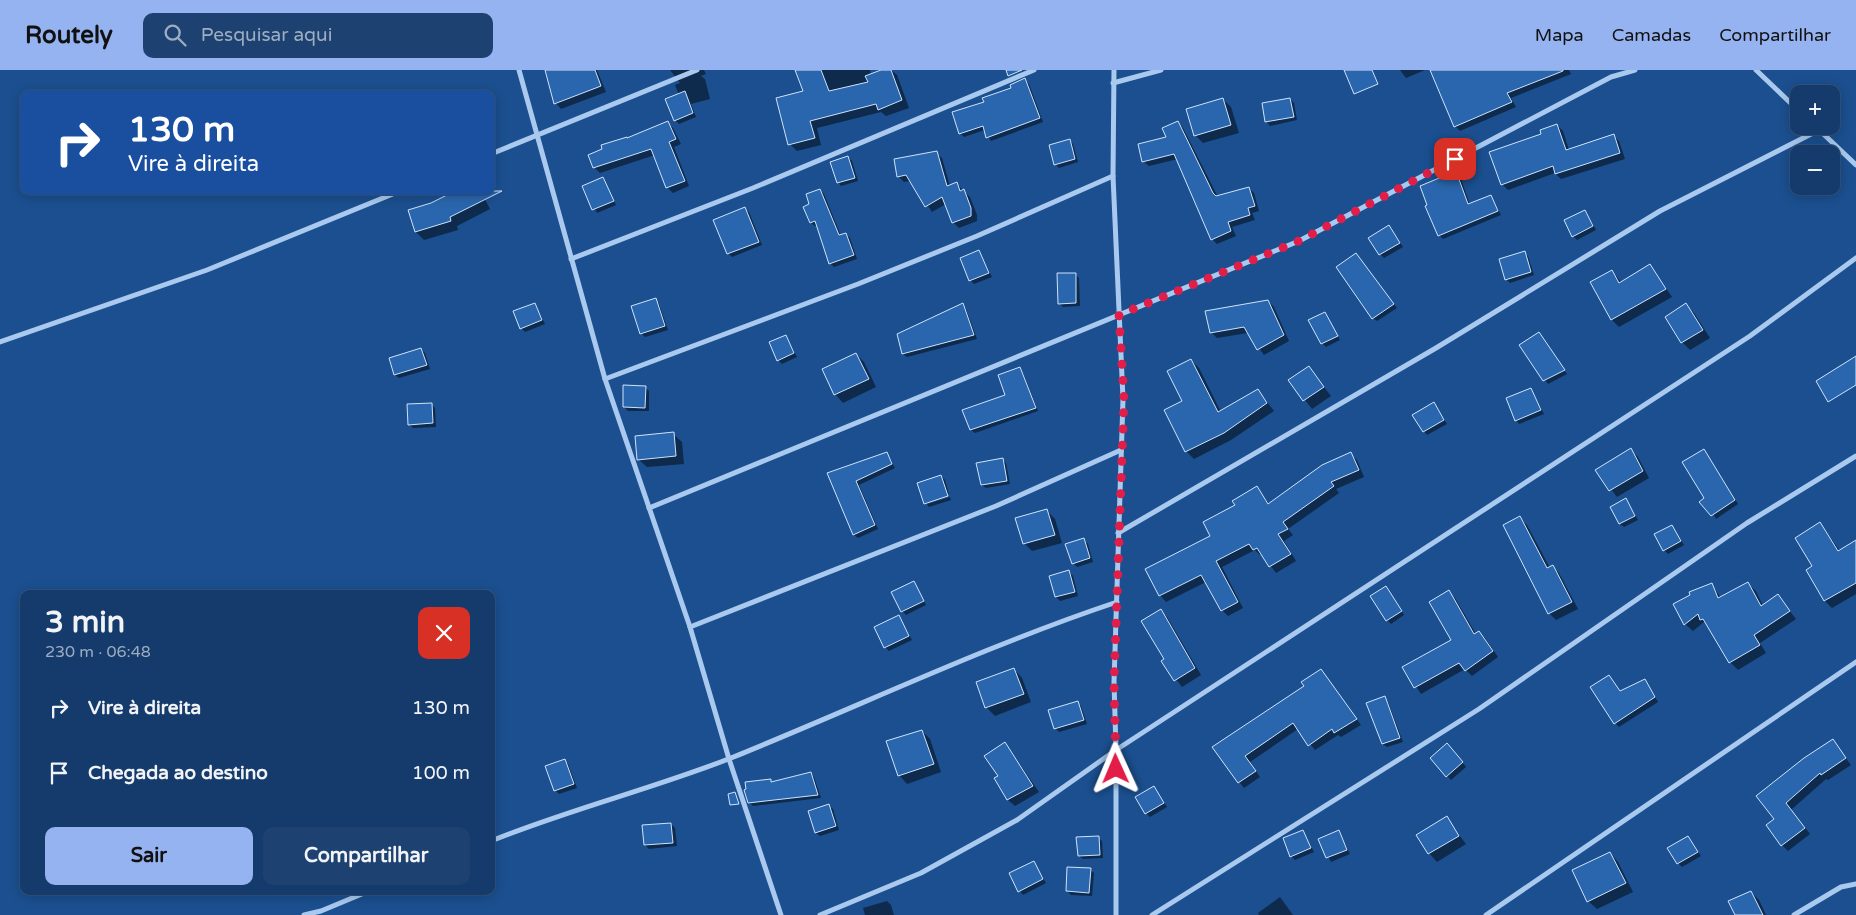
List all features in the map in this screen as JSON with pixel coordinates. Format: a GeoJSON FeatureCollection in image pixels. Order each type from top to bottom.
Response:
{"type":"FeatureCollection","features":[{"type":"Feature","properties":{"kind":"street"},"geometry":{"type":"LineString","coordinates":[[519,70],[570,260],[605,379],[690,627],[729,758],[781,915]]}},
{"type":"Feature","properties":{"kind":"street"},"geometry":{"type":"LineString","coordinates":[[495,152],[697,70]]}},
{"type":"Feature","properties":{"kind":"street"},"geometry":{"type":"LineString","coordinates":[[570,260],[753,188],[1034,70]]}},
{"type":"Feature","properties":{"kind":"street"},"geometry":{"type":"LineString","coordinates":[[1114,70],[1113,176],[1124,399],[1114,682],[1116,915]]}},
{"type":"Feature","properties":{"kind":"street"},"geometry":{"type":"LineString","coordinates":[[1113,83],[1161,70]]}},
{"type":"Feature","properties":{"kind":"street"},"geometry":{"type":"LineString","coordinates":[[650,508],[1299,241],[1610,77],[1634,70]]}},
{"type":"Feature","properties":{"kind":"street"},"geometry":{"type":"LineString","coordinates":[[1756,70],[1790,102]]}},
{"type":"Feature","properties":{"kind":"street"},"geometry":{"type":"LineString","coordinates":[[1118,532],[1428,353],[1660,211],[1804,135]]}},
{"type":"Feature","properties":{"kind":"street"},"geometry":{"type":"LineString","coordinates":[[1824,135],[1856,165]]}},
{"type":"Feature","properties":{"kind":"street"},"geometry":{"type":"LineString","coordinates":[[605,379],[868,280],[978,236],[1113,176]]}},
{"type":"Feature","properties":{"kind":"street"},"geometry":{"type":"LineString","coordinates":[[0,342],[207,270],[390,195]]}},
{"type":"Feature","properties":{"kind":"street"},"geometry":{"type":"LineString","coordinates":[[820,915],[921,873],[1008,825],[1116,750],[1750,336],[1856,258]]}},
{"type":"Feature","properties":{"kind":"street"},"geometry":{"type":"LineString","coordinates":[[690,627],[996,506],[1121,450]]}},
{"type":"Feature","properties":{"kind":"street"},"geometry":{"type":"LineString","coordinates":[[1152,915],[1479,709],[1747,524],[1856,456]]}},
{"type":"Feature","properties":{"kind":"street"},"geometry":{"type":"LineString","coordinates":[[495,839],[536,823],[729,758],[1043,627],[1117,602]]}},
{"type":"Feature","properties":{"kind":"street"},"geometry":{"type":"LineString","coordinates":[[1486,915],[1856,662]]}},
{"type":"Feature","properties":{"kind":"street"},"geometry":{"type":"LineString","coordinates":[[1794,915],[1841,887],[1856,884]]}},
{"type":"Feature","properties":{"kind":"street"},"geometry":{"type":"LineString","coordinates":[[304,915],[322,911],[360,895]]}},
{"type":"Feature","properties":{"kind":"building"},"geometry":{"type":"Polygon","coordinates":[[[545,70],[595,70],[601,86],[554,104],[545,70]]]}},
{"type":"Feature","properties":{"kind":"building"},"geometry":{"type":"Polygon","coordinates":[[[795,70],[821,70],[829,91],[868,82],[865,76],[881,70],[891,70],[902,100],[878,110],[876,104],[810,121],[815,138],[788,145],[776,98],[803,91],[795,70]]]}},
{"type":"Feature","properties":{"kind":"building"},"geometry":{"type":"Polygon","coordinates":[[[1006,70],[1022,70],[1008,76],[1006,70]]]}},
{"type":"Feature","properties":{"kind":"building"},"geometry":{"type":"Polygon","coordinates":[[[1344,70],[1372,70],[1378,84],[1354,94],[1344,70]]]}},
{"type":"Feature","properties":{"kind":"building"},"geometry":{"type":"Polygon","coordinates":[[[1430,70],[1563,71],[1507,93],[1512,102],[1454,127],[1430,70]]]}},
{"type":"Feature","properties":{"kind":"building"},"geometry":{"type":"Polygon","coordinates":[[[1025,78],[1040,118],[986,138],[983,126],[959,134],[952,112],[984,102],[982,98],[1011,88],[1010,85],[1025,78]]]}},
{"type":"Feature","properties":{"kind":"building"},"geometry":{"type":"Polygon","coordinates":[[[685,91],[693,113],[674,121],[665,99],[685,91]]]}},
{"type":"Feature","properties":{"kind":"building"},"geometry":{"type":"Polygon","coordinates":[[[1223,98],[1231,125],[1194,136],[1186,109],[1223,98]]]}},
{"type":"Feature","properties":{"kind":"building"},"geometry":{"type":"Polygon","coordinates":[[[1290,98],[1294,117],[1265,122],[1262,103],[1290,98]]]}},
{"type":"Feature","properties":{"kind":"building"},"geometry":{"type":"Polygon","coordinates":[[[668,121],[676,139],[669,142],[685,181],[666,188],[651,149],[593,168],[588,155],[602,149],[601,145],[627,138],[668,121]]]}},
{"type":"Feature","properties":{"kind":"building"},"geometry":{"type":"Polygon","coordinates":[[[1178,121],[1213,193],[1216,196],[1249,187],[1255,206],[1248,208],[1250,215],[1228,222],[1231,231],[1211,240],[1174,154],[1142,162],[1138,144],[1166,137],[1162,128],[1178,121]]]}},
{"type":"Feature","properties":{"kind":"building"},"geometry":{"type":"Polygon","coordinates":[[[1557,124],[1566,150],[1614,134],[1620,153],[1555,174],[1553,166],[1501,185],[1489,152],[1541,134],[1540,130],[1557,124]]]}},
{"type":"Feature","properties":{"kind":"building"},"geometry":{"type":"Polygon","coordinates":[[[1070,139],[1075,159],[1054,165],[1049,145],[1070,139]]]}},
{"type":"Feature","properties":{"kind":"building"},"geometry":{"type":"Polygon","coordinates":[[[937,151],[947,186],[957,182],[960,191],[964,189],[971,208],[971,216],[952,223],[942,197],[925,207],[906,175],[897,177],[894,159],[937,151]]]}},
{"type":"Feature","properties":{"kind":"building"},"geometry":{"type":"Polygon","coordinates":[[[848,156],[855,178],[837,183],[830,162],[848,156]]]}},
{"type":"Feature","properties":{"kind":"building"},"geometry":{"type":"Polygon","coordinates":[[[1456,171],[1468,204],[1491,195],[1498,211],[1438,236],[1425,206],[1427,205],[1420,186],[1456,171]]]}},
{"type":"Feature","properties":{"kind":"building"},"geometry":{"type":"Polygon","coordinates":[[[603,177],[614,201],[592,210],[582,186],[603,177]]]}},
{"type":"Feature","properties":{"kind":"building"},"geometry":{"type":"Polygon","coordinates":[[[820,189],[839,235],[846,233],[854,255],[829,264],[815,221],[810,223],[803,207],[809,204],[806,194],[820,189]]]}},
{"type":"Feature","properties":{"kind":"building"},"geometry":{"type":"Polygon","coordinates":[[[447,195],[494,195],[450,217],[451,221],[415,232],[408,210],[431,203],[447,195]]]}},
{"type":"Feature","properties":{"kind":"building"},"geometry":{"type":"Polygon","coordinates":[[[745,207],[759,242],[727,254],[713,220],[745,207]]]}},
{"type":"Feature","properties":{"kind":"building"},"geometry":{"type":"Polygon","coordinates":[[[1585,210],[1593,226],[1572,237],[1564,220],[1585,210]]]}},
{"type":"Feature","properties":{"kind":"building"},"geometry":{"type":"Polygon","coordinates":[[[1389,225],[1400,243],[1379,255],[1368,238],[1389,225]]]}},
{"type":"Feature","properties":{"kind":"building"},"geometry":{"type":"Polygon","coordinates":[[[979,250],[989,273],[969,281],[960,258],[979,250]]]}},
{"type":"Feature","properties":{"kind":"building"},"geometry":{"type":"Polygon","coordinates":[[[1525,251],[1531,272],[1505,280],[1499,259],[1525,251]]]}},
{"type":"Feature","properties":{"kind":"building"},"geometry":{"type":"Polygon","coordinates":[[[1356,253],[1394,304],[1372,319],[1336,267],[1356,253]]]}},
{"type":"Feature","properties":{"kind":"building"},"geometry":{"type":"Polygon","coordinates":[[[1650,264],[1666,289],[1611,320],[1590,282],[1612,270],[1619,283],[1650,264]]]}},
{"type":"Feature","properties":{"kind":"building"},"geometry":{"type":"Polygon","coordinates":[[[1057,273],[1076,273],[1076,303],[1058,304],[1057,273]]]}},
{"type":"Feature","properties":{"kind":"building"},"geometry":{"type":"Polygon","coordinates":[[[656,298],[665,326],[640,334],[631,306],[656,298]]]}},
{"type":"Feature","properties":{"kind":"building"},"geometry":{"type":"Polygon","coordinates":[[[1268,300],[1284,335],[1257,350],[1244,327],[1210,333],[1205,311],[1268,300]]]}},
{"type":"Feature","properties":{"kind":"building"},"geometry":{"type":"Polygon","coordinates":[[[535,303],[542,320],[520,329],[513,311],[535,303]]]}},
{"type":"Feature","properties":{"kind":"building"},"geometry":{"type":"Polygon","coordinates":[[[963,303],[974,335],[902,354],[897,334],[963,303]]]}},
{"type":"Feature","properties":{"kind":"building"},"geometry":{"type":"Polygon","coordinates":[[[1686,303],[1703,330],[1681,343],[1665,317],[1686,303]]]}},
{"type":"Feature","properties":{"kind":"building"},"geometry":{"type":"Polygon","coordinates":[[[1325,312],[1338,336],[1321,344],[1308,320],[1325,312]]]}},
{"type":"Feature","properties":{"kind":"building"},"geometry":{"type":"Polygon","coordinates":[[[1539,332],[1565,370],[1543,381],[1519,345],[1539,332]]]}},
{"type":"Feature","properties":{"kind":"building"},"geometry":{"type":"Polygon","coordinates":[[[786,335],[794,353],[777,361],[769,342],[786,335]]]}},
{"type":"Feature","properties":{"kind":"building"},"geometry":{"type":"Polygon","coordinates":[[[421,348],[427,365],[394,375],[389,358],[421,348]]]}},
{"type":"Feature","properties":{"kind":"building"},"geometry":{"type":"Polygon","coordinates":[[[856,353],[869,379],[834,395],[822,369],[856,353]]]}},
{"type":"Feature","properties":{"kind":"building"},"geometry":{"type":"Polygon","coordinates":[[[1856,356],[1856,385],[1828,402],[1816,381],[1856,356]]]}},
{"type":"Feature","properties":{"kind":"building"},"geometry":{"type":"Polygon","coordinates":[[[1191,359],[1218,412],[1258,389],[1267,403],[1224,433],[1185,452],[1164,410],[1182,401],[1167,371],[1191,359]]]}},
{"type":"Feature","properties":{"kind":"building"},"geometry":{"type":"Polygon","coordinates":[[[1309,366],[1324,387],[1303,401],[1288,380],[1309,366]]]}},
{"type":"Feature","properties":{"kind":"building"},"geometry":{"type":"Polygon","coordinates":[[[1020,367],[1036,408],[970,430],[962,410],[1005,395],[998,375],[1020,367]]]}},
{"type":"Feature","properties":{"kind":"building"},"geometry":{"type":"Polygon","coordinates":[[[623,385],[646,386],[645,408],[623,407],[623,385]]]}},
{"type":"Feature","properties":{"kind":"building"},"geometry":{"type":"Polygon","coordinates":[[[1531,388],[1541,410],[1515,421],[1506,398],[1531,388]]]}},
{"type":"Feature","properties":{"kind":"building"},"geometry":{"type":"Polygon","coordinates":[[[1434,402],[1444,420],[1423,432],[1412,415],[1434,402]]]}},
{"type":"Feature","properties":{"kind":"building"},"geometry":{"type":"Polygon","coordinates":[[[432,403],[433,423],[408,425],[407,404],[432,403]]]}},
{"type":"Feature","properties":{"kind":"building"},"geometry":{"type":"Polygon","coordinates":[[[674,432],[676,456],[637,460],[635,436],[674,432]]]}},
{"type":"Feature","properties":{"kind":"building"},"geometry":{"type":"Polygon","coordinates":[[[1631,448],[1643,471],[1609,491],[1595,470],[1631,448]]]}},
{"type":"Feature","properties":{"kind":"building"},"geometry":{"type":"Polygon","coordinates":[[[1704,449],[1735,500],[1711,516],[1699,502],[1704,498],[1682,462],[1704,449]]]}},
{"type":"Feature","properties":{"kind":"building"},"geometry":{"type":"Polygon","coordinates":[[[887,452],[892,464],[856,481],[875,525],[853,535],[827,473],[887,452]]]}},
{"type":"Feature","properties":{"kind":"building"},"geometry":{"type":"Polygon","coordinates":[[[1351,452],[1359,470],[1331,482],[1334,486],[1283,522],[1288,529],[1278,534],[1291,554],[1269,567],[1257,548],[1253,550],[1249,544],[1216,561],[1238,602],[1221,611],[1201,575],[1159,596],[1145,569],[1210,536],[1203,522],[1235,505],[1232,501],[1257,486],[1268,504],[1322,465],[1351,452]]]}},
{"type":"Feature","properties":{"kind":"building"},"geometry":{"type":"Polygon","coordinates":[[[1003,458],[1007,481],[981,485],[976,463],[1003,458]]]}},
{"type":"Feature","properties":{"kind":"building"},"geometry":{"type":"Polygon","coordinates":[[[941,475],[948,496],[924,504],[917,483],[941,475]]]}},
{"type":"Feature","properties":{"kind":"building"},"geometry":{"type":"Polygon","coordinates":[[[1626,498],[1635,516],[1619,524],[1610,507],[1626,498]]]}},
{"type":"Feature","properties":{"kind":"building"},"geometry":{"type":"Polygon","coordinates":[[[1047,509],[1055,535],[1023,544],[1015,518],[1047,509]]]}},
{"type":"Feature","properties":{"kind":"building"},"geometry":{"type":"Polygon","coordinates":[[[1520,516],[1547,568],[1553,565],[1572,602],[1548,614],[1503,525],[1520,516]]]}},
{"type":"Feature","properties":{"kind":"building"},"geometry":{"type":"Polygon","coordinates":[[[1820,522],[1838,551],[1856,540],[1856,583],[1824,601],[1806,570],[1812,566],[1795,538],[1820,522]]]}},
{"type":"Feature","properties":{"kind":"building"},"geometry":{"type":"Polygon","coordinates":[[[1672,525],[1681,541],[1663,551],[1654,534],[1672,525]]]}},
{"type":"Feature","properties":{"kind":"building"},"geometry":{"type":"Polygon","coordinates":[[[1084,538],[1090,558],[1072,564],[1065,544],[1084,538]]]}},
{"type":"Feature","properties":{"kind":"building"},"geometry":{"type":"Polygon","coordinates":[[[1069,570],[1075,592],[1055,597],[1049,576],[1069,570]]]}},
{"type":"Feature","properties":{"kind":"building"},"geometry":{"type":"Polygon","coordinates":[[[914,581],[924,601],[901,612],[891,592],[914,581]]]}},
{"type":"Feature","properties":{"kind":"building"},"geometry":{"type":"Polygon","coordinates":[[[1748,582],[1761,606],[1778,594],[1790,611],[1754,635],[1760,645],[1729,663],[1703,619],[1700,620],[1698,614],[1684,625],[1673,604],[1690,595],[1689,592],[1712,583],[1718,598],[1748,582]]]}},
{"type":"Feature","properties":{"kind":"building"},"geometry":{"type":"Polygon","coordinates":[[[1386,586],[1402,611],[1386,621],[1370,596],[1386,586]]]}},
{"type":"Feature","properties":{"kind":"building"},"geometry":{"type":"Polygon","coordinates":[[[1449,590],[1474,634],[1479,631],[1493,651],[1465,671],[1459,663],[1414,688],[1402,667],[1451,640],[1429,602],[1449,590]]]}},
{"type":"Feature","properties":{"kind":"building"},"geometry":{"type":"Polygon","coordinates":[[[1161,609],[1195,668],[1174,681],[1161,661],[1164,659],[1141,621],[1161,609]]]}},
{"type":"Feature","properties":{"kind":"building"},"geometry":{"type":"Polygon","coordinates":[[[899,615],[909,636],[884,648],[874,627],[899,615]]]}},
{"type":"Feature","properties":{"kind":"building"},"geometry":{"type":"Polygon","coordinates":[[[1014,668],[1024,694],[985,708],[976,682],[1014,668]]]}},
{"type":"Feature","properties":{"kind":"building"},"geometry":{"type":"Polygon","coordinates":[[[1321,669],[1357,719],[1334,733],[1332,729],[1308,746],[1293,723],[1245,756],[1256,771],[1238,783],[1212,747],[1304,686],[1301,682],[1321,669]]]}},
{"type":"Feature","properties":{"kind":"building"},"geometry":{"type":"Polygon","coordinates":[[[1609,675],[1620,691],[1645,679],[1655,697],[1614,724],[1590,687],[1609,675]]]}},
{"type":"Feature","properties":{"kind":"building"},"geometry":{"type":"Polygon","coordinates":[[[1385,696],[1400,738],[1382,744],[1366,703],[1385,696]]]}},
{"type":"Feature","properties":{"kind":"building"},"geometry":{"type":"Polygon","coordinates":[[[1078,701],[1084,720],[1054,729],[1048,710],[1078,701]]]}},
{"type":"Feature","properties":{"kind":"building"},"geometry":{"type":"Polygon","coordinates":[[[922,730],[934,764],[898,776],[886,741],[922,730]]]}},
{"type":"Feature","properties":{"kind":"building"},"geometry":{"type":"Polygon","coordinates":[[[1833,739],[1846,758],[1821,775],[1820,773],[1786,803],[1805,828],[1781,846],[1766,825],[1774,819],[1756,796],[1804,758],[1833,739]]]}},
{"type":"Feature","properties":{"kind":"building"},"geometry":{"type":"Polygon","coordinates":[[[1005,742],[1033,786],[1007,800],[994,778],[998,776],[984,756],[1005,742]]]}},
{"type":"Feature","properties":{"kind":"building"},"geometry":{"type":"Polygon","coordinates":[[[1447,743],[1463,762],[1446,777],[1430,758],[1447,743]]]}},
{"type":"Feature","properties":{"kind":"building"},"geometry":{"type":"Polygon","coordinates":[[[565,759],[574,784],[554,791],[545,766],[565,759]]]}},
{"type":"Feature","properties":{"kind":"building"},"geometry":{"type":"Polygon","coordinates":[[[811,772],[818,795],[748,803],[744,790],[746,789],[745,782],[771,779],[771,782],[811,772]]]}},
{"type":"Feature","properties":{"kind":"building"},"geometry":{"type":"Polygon","coordinates":[[[1154,786],[1164,803],[1145,814],[1135,797],[1154,786]]]}},
{"type":"Feature","properties":{"kind":"building"},"geometry":{"type":"Polygon","coordinates":[[[735,792],[739,804],[730,805],[728,794],[735,792]]]}},
{"type":"Feature","properties":{"kind":"building"},"geometry":{"type":"Polygon","coordinates":[[[829,804],[836,826],[815,833],[808,811],[829,804]]]}},
{"type":"Feature","properties":{"kind":"building"},"geometry":{"type":"Polygon","coordinates":[[[1447,816],[1459,836],[1428,854],[1416,835],[1447,816]]]}},
{"type":"Feature","properties":{"kind":"building"},"geometry":{"type":"Polygon","coordinates":[[[671,823],[673,843],[644,845],[642,825],[671,823]]]}},
{"type":"Feature","properties":{"kind":"building"},"geometry":{"type":"Polygon","coordinates":[[[1303,830],[1311,848],[1290,857],[1283,838],[1303,830]]]}},
{"type":"Feature","properties":{"kind":"building"},"geometry":{"type":"Polygon","coordinates":[[[1339,830],[1347,850],[1326,858],[1318,839],[1339,830]]]}},
{"type":"Feature","properties":{"kind":"building"},"geometry":{"type":"Polygon","coordinates":[[[1099,836],[1100,855],[1078,856],[1076,837],[1099,836]]]}},
{"type":"Feature","properties":{"kind":"building"},"geometry":{"type":"Polygon","coordinates":[[[1688,836],[1698,852],[1677,864],[1667,848],[1688,836]]]}},
{"type":"Feature","properties":{"kind":"building"},"geometry":{"type":"Polygon","coordinates":[[[1610,852],[1626,883],[1587,902],[1572,870],[1610,852]]]}},
{"type":"Feature","properties":{"kind":"building"},"geometry":{"type":"Polygon","coordinates":[[[1034,861],[1043,879],[1018,892],[1009,873],[1034,861]]]}},
{"type":"Feature","properties":{"kind":"building"},"geometry":{"type":"Polygon","coordinates":[[[1067,867],[1091,868],[1089,893],[1066,891],[1067,867]]]}},
{"type":"Feature","properties":{"kind":"building"},"geometry":{"type":"Polygon","coordinates":[[[1751,891],[1763,915],[1735,915],[1728,901],[1751,891]]]}},
{"type":"Feature","properties":{"kind":"route"},"geometry":{"type":"LineString","coordinates":[[1116,769],[1114,682],[1124,399],[1119,315],[1299,241],[1455,159]]}}]}
